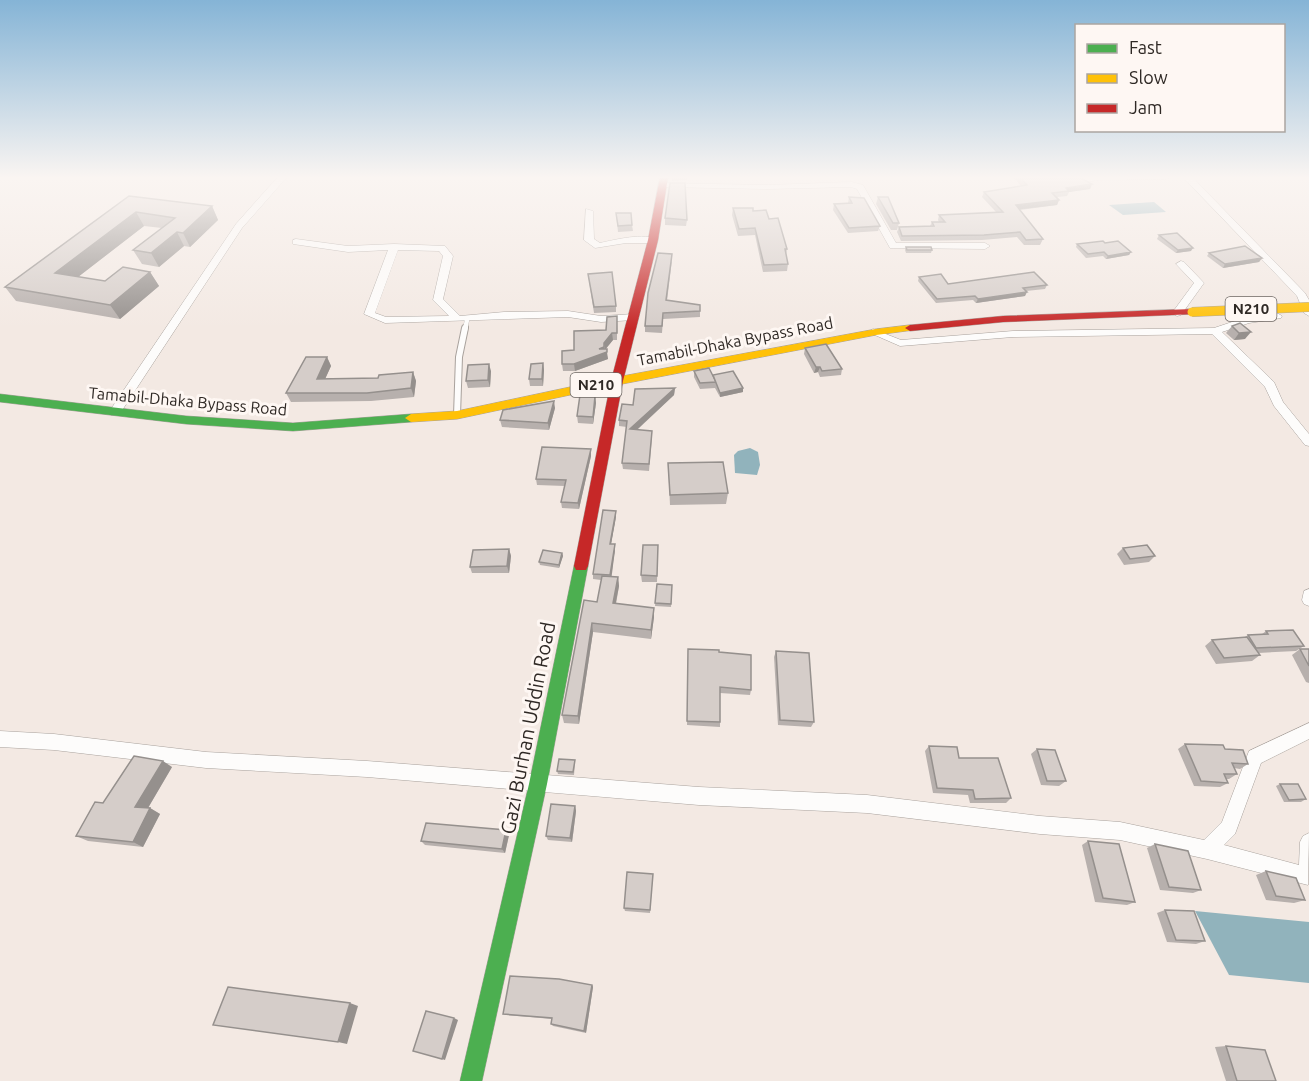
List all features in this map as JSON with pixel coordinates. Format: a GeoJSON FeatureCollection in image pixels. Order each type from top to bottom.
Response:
{"type":"FeatureCollection","features":[{"type":"Feature","properties":{"kind":"main road","name":"Gazi Burhan Uddin Road"},"geometry":{"type":"LineString","coordinates":[[471,1081],[538,784],[616,381],[655,227]]}},
{"type":"Feature","properties":{"kind":"main road","name":"Tamabil-Dhaka Bypass Road"},"geometry":{"type":"LineString","coordinates":[[0,398],[186,420],[293,428],[457,416],[616,381],[873,332],[1003,319],[1309,307]]}},
{"type":"Feature","properties":{"kind":"street"},"geometry":{"type":"LineString","coordinates":[[115,412],[238,227]]}},
{"type":"Feature","properties":{"kind":"street"},"geometry":{"type":"LineString","coordinates":[[589,227],[589,240],[598,246],[626,240],[653,240]]}},
{"type":"Feature","properties":{"kind":"street"},"geometry":{"type":"LineString","coordinates":[[883,227],[893,246],[986,246]]}},
{"type":"Feature","properties":{"kind":"street"},"geometry":{"type":"LineString","coordinates":[[873,332],[900,343],[1012,334],[1215,332],[1261,317],[1309,314],[1302,295],[1236,227]]}},
{"type":"Feature","properties":{"kind":"street"},"geometry":{"type":"LineString","coordinates":[[296,242],[348,249],[442,248],[448,256],[438,300],[463,320]]}},
{"type":"Feature","properties":{"kind":"street"},"geometry":{"type":"LineString","coordinates":[[394,248],[369,314],[385,320],[463,320],[504,315],[568,314],[601,319],[634,317]]}},
{"type":"Feature","properties":{"kind":"street"},"geometry":{"type":"LineString","coordinates":[[1177,313],[1199,283],[1181,264]]}},
{"type":"Feature","properties":{"kind":"street"},"geometry":{"type":"LineString","coordinates":[[1215,332],[1270,385],[1278,403],[1309,442]]}},
{"type":"Feature","properties":{"kind":"street"},"geometry":{"type":"LineString","coordinates":[[1309,595],[1309,600]]}},
{"type":"Feature","properties":{"kind":"street"},"geometry":{"type":"LineString","coordinates":[[1207,850],[1229,828],[1255,757],[1309,731]]}},
{"type":"Feature","properties":{"kind":"street"},"geometry":{"type":"LineString","coordinates":[[0,738],[206,760],[367,769],[699,796],[867,804],[1040,825],[1120,831],[1308,876],[1309,842]]}},
{"type":"Feature","properties":{"kind":"lane"},"geometry":{"type":"LineString","coordinates":[[457,416],[463,320]]}},
{"type":"Feature","properties":{"kind":"water"},"geometry":{"type":"Polygon","coordinates":[[[750,448],[758,452],[760,465],[757,475],[735,473],[734,455],[738,451],[750,448]]]}},
{"type":"Feature","properties":{"kind":"water"},"geometry":{"type":"Polygon","coordinates":[[[1195,911],[1309,922],[1309,983],[1229,975],[1195,911]]]}},
{"type":"Feature","properties":{"kind":"building"},"geometry":{"type":"Polygon","coordinates":[[[86,227],[115,227],[55,273],[105,281],[123,267],[150,272],[110,305],[5,287],[86,227]]]}},
{"type":"Feature","properties":{"kind":"building"},"geometry":{"type":"Polygon","coordinates":[[[163,227],[189,227],[183,233],[177,232],[151,253],[133,250],[163,227]]]}},
{"type":"Feature","properties":{"kind":"building"},"geometry":{"type":"Polygon","coordinates":[[[739,227],[781,227],[787,249],[785,249],[788,264],[764,265],[755,228],[739,227]]]}},
{"type":"Feature","properties":{"kind":"building"},"geometry":{"type":"Polygon","coordinates":[[[899,227],[1034,227],[1043,239],[1026,240],[1020,232],[902,236],[899,227]]]}},
{"type":"Feature","properties":{"kind":"building"},"geometry":{"type":"Polygon","coordinates":[[[1177,233],[1193,248],[1178,250],[1159,235],[1177,233]]]}},
{"type":"Feature","properties":{"kind":"building"},"geometry":{"type":"Polygon","coordinates":[[[1103,241],[1105,243],[1118,241],[1131,252],[1108,256],[1104,252],[1088,254],[1077,244],[1103,241]]]}},
{"type":"Feature","properties":{"kind":"building"},"geometry":{"type":"Polygon","coordinates":[[[1245,246],[1262,258],[1225,264],[1209,253],[1245,246]]]}},
{"type":"Feature","properties":{"kind":"building"},"geometry":{"type":"Polygon","coordinates":[[[906,247],[931,247],[932,250],[907,250],[906,247]]]}},
{"type":"Feature","properties":{"kind":"building"},"geometry":{"type":"Polygon","coordinates":[[[658,253],[672,254],[666,300],[700,305],[700,311],[663,313],[662,326],[645,326],[648,293],[658,253]]]}},
{"type":"Feature","properties":{"kind":"building"},"geometry":{"type":"Polygon","coordinates":[[[612,272],[616,306],[594,307],[588,274],[612,272]]]}},
{"type":"Feature","properties":{"kind":"building"},"geometry":{"type":"Polygon","coordinates":[[[1034,272],[1047,285],[1023,288],[1027,292],[978,299],[975,296],[937,299],[919,277],[941,274],[948,284],[1034,272]]]}},
{"type":"Feature","properties":{"kind":"building"},"geometry":{"type":"Polygon","coordinates":[[[617,316],[617,333],[612,333],[604,343],[604,347],[599,349],[607,349],[607,352],[574,364],[562,364],[562,351],[574,350],[574,331],[606,330],[607,317],[617,316]]]}},
{"type":"Feature","properties":{"kind":"building"},"geometry":{"type":"Polygon","coordinates":[[[1240,323],[1251,332],[1239,333],[1232,326],[1240,323]]]}},
{"type":"Feature","properties":{"kind":"building"},"geometry":{"type":"Polygon","coordinates":[[[826,344],[842,369],[822,371],[820,367],[816,367],[805,348],[826,344]]]}},
{"type":"Feature","properties":{"kind":"building"},"geometry":{"type":"Polygon","coordinates":[[[306,357],[327,357],[317,379],[378,378],[379,375],[413,372],[411,388],[367,393],[286,393],[306,357]]]}},
{"type":"Feature","properties":{"kind":"building"},"geometry":{"type":"Polygon","coordinates":[[[543,363],[542,379],[529,379],[531,364],[543,363]]]}},
{"type":"Feature","properties":{"kind":"building"},"geometry":{"type":"Polygon","coordinates":[[[489,364],[488,380],[466,381],[468,365],[489,364]]]}},
{"type":"Feature","properties":{"kind":"building"},"geometry":{"type":"Polygon","coordinates":[[[709,368],[716,382],[700,383],[694,371],[709,368]]]}},
{"type":"Feature","properties":{"kind":"building"},"geometry":{"type":"Polygon","coordinates":[[[733,371],[743,388],[720,393],[713,375],[733,371]]]}},
{"type":"Feature","properties":{"kind":"building"},"geometry":{"type":"Polygon","coordinates":[[[675,388],[630,429],[652,431],[649,464],[622,463],[627,421],[619,420],[622,404],[633,405],[635,389],[675,388]]]}},
{"type":"Feature","properties":{"kind":"building"},"geometry":{"type":"Polygon","coordinates":[[[580,395],[595,396],[593,417],[577,416],[580,395]]]}},
{"type":"Feature","properties":{"kind":"building"},"geometry":{"type":"Polygon","coordinates":[[[554,401],[548,423],[500,420],[503,410],[554,401]]]}},
{"type":"Feature","properties":{"kind":"building"},"geometry":{"type":"Polygon","coordinates":[[[542,447],[591,449],[578,503],[561,502],[566,480],[536,479],[542,447]]]}},
{"type":"Feature","properties":{"kind":"building"},"geometry":{"type":"Polygon","coordinates":[[[723,462],[728,493],[670,495],[668,463],[723,462]]]}},
{"type":"Feature","properties":{"kind":"building"},"geometry":{"type":"Polygon","coordinates":[[[603,510],[616,511],[610,544],[615,544],[610,575],[593,574],[603,510]]]}},
{"type":"Feature","properties":{"kind":"building"},"geometry":{"type":"Polygon","coordinates":[[[643,545],[658,545],[657,576],[641,575],[643,545]]]}},
{"type":"Feature","properties":{"kind":"building"},"geometry":{"type":"Polygon","coordinates":[[[1147,545],[1155,556],[1130,559],[1123,548],[1147,545]]]}},
{"type":"Feature","properties":{"kind":"building"},"geometry":{"type":"Polygon","coordinates":[[[509,549],[507,566],[470,567],[473,550],[509,549]]]}},
{"type":"Feature","properties":{"kind":"building"},"geometry":{"type":"Polygon","coordinates":[[[543,550],[562,553],[559,565],[539,562],[543,550]]]}},
{"type":"Feature","properties":{"kind":"building"},"geometry":{"type":"Polygon","coordinates":[[[602,576],[618,577],[613,603],[654,608],[651,630],[592,623],[578,716],[562,715],[584,600],[597,602],[602,576]]]}},
{"type":"Feature","properties":{"kind":"building"},"geometry":{"type":"Polygon","coordinates":[[[657,584],[672,585],[671,604],[655,603],[657,584]]]}},
{"type":"Feature","properties":{"kind":"building"},"geometry":{"type":"Polygon","coordinates":[[[1293,630],[1304,646],[1256,648],[1248,635],[1268,634],[1266,631],[1293,630]]]}},
{"type":"Feature","properties":{"kind":"building"},"geometry":{"type":"Polygon","coordinates":[[[1247,637],[1260,655],[1224,658],[1212,640],[1247,637]]]}},
{"type":"Feature","properties":{"kind":"building"},"geometry":{"type":"Polygon","coordinates":[[[688,649],[719,650],[719,652],[751,655],[751,690],[720,687],[720,722],[687,721],[688,649]]]}},
{"type":"Feature","properties":{"kind":"building"},"geometry":{"type":"Polygon","coordinates":[[[1300,649],[1309,649],[1309,666],[1300,649]]]}},
{"type":"Feature","properties":{"kind":"building"},"geometry":{"type":"Polygon","coordinates":[[[776,651],[809,653],[814,722],[780,720],[776,651]]]}},
{"type":"Feature","properties":{"kind":"building"},"geometry":{"type":"Polygon","coordinates":[[[1185,744],[1223,745],[1225,749],[1243,750],[1248,764],[1232,763],[1237,774],[1224,774],[1228,783],[1201,781],[1185,744]]]}},
{"type":"Feature","properties":{"kind":"building"},"geometry":{"type":"Polygon","coordinates":[[[929,746],[957,747],[959,758],[998,758],[1011,798],[975,799],[973,790],[937,788],[929,746]]]}},
{"type":"Feature","properties":{"kind":"building"},"geometry":{"type":"Polygon","coordinates":[[[1037,749],[1055,750],[1066,781],[1047,781],[1037,749]]]}},
{"type":"Feature","properties":{"kind":"building"},"geometry":{"type":"Polygon","coordinates":[[[134,756],[163,761],[135,807],[150,808],[133,842],[76,836],[95,802],[103,803],[134,756]]]}},
{"type":"Feature","properties":{"kind":"building"},"geometry":{"type":"Polygon","coordinates":[[[559,759],[575,760],[573,772],[557,771],[559,759]]]}},
{"type":"Feature","properties":{"kind":"building"},"geometry":{"type":"Polygon","coordinates":[[[1280,784],[1298,784],[1306,799],[1289,800],[1280,784]]]}},
{"type":"Feature","properties":{"kind":"building"},"geometry":{"type":"Polygon","coordinates":[[[551,804],[575,806],[570,838],[546,836],[551,804]]]}},
{"type":"Feature","properties":{"kind":"building"},"geometry":{"type":"Polygon","coordinates":[[[426,823],[506,830],[502,849],[421,841],[426,823]]]}},
{"type":"Feature","properties":{"kind":"building"},"geometry":{"type":"Polygon","coordinates":[[[1088,841],[1119,844],[1135,902],[1103,898],[1088,841]]]}},
{"type":"Feature","properties":{"kind":"building"},"geometry":{"type":"Polygon","coordinates":[[[1155,844],[1188,851],[1201,890],[1169,887],[1155,844]]]}},
{"type":"Feature","properties":{"kind":"building"},"geometry":{"type":"Polygon","coordinates":[[[1266,871],[1296,878],[1305,900],[1276,896],[1266,871]]]}},
{"type":"Feature","properties":{"kind":"building"},"geometry":{"type":"Polygon","coordinates":[[[627,872],[653,874],[650,910],[624,908],[627,872]]]}},
{"type":"Feature","properties":{"kind":"building"},"geometry":{"type":"Polygon","coordinates":[[[1165,910],[1194,911],[1205,941],[1176,940],[1165,910]]]}},
{"type":"Feature","properties":{"kind":"building"},"geometry":{"type":"Polygon","coordinates":[[[510,976],[559,979],[592,985],[584,1031],[551,1024],[552,1018],[503,1014],[510,976]]]}},
{"type":"Feature","properties":{"kind":"building"},"geometry":{"type":"Polygon","coordinates":[[[228,987],[350,1003],[338,1042],[213,1025],[228,987]]]}},
{"type":"Feature","properties":{"kind":"building"},"geometry":{"type":"Polygon","coordinates":[[[426,1011],[454,1018],[442,1059],[413,1051],[426,1011]]]}},
{"type":"Feature","properties":{"kind":"building"},"geometry":{"type":"Polygon","coordinates":[[[1226,1046],[1265,1050],[1276,1081],[1237,1081],[1226,1046]]]}},
{"type":"Feature","properties":{"kind":"traffic: fast"},"geometry":{"type":"LineString","coordinates":[[0,398],[186,420],[293,427],[411,418]]}},
{"type":"Feature","properties":{"kind":"traffic: fast"},"geometry":{"type":"LineString","coordinates":[[471,1081],[538,784],[581,566]]}},
{"type":"Feature","properties":{"kind":"traffic: slow"},"geometry":{"type":"LineString","coordinates":[[1192,312],[1309,307]]}},
{"type":"Feature","properties":{"kind":"traffic: slow"},"geometry":{"type":"LineString","coordinates":[[411,418],[457,415],[617,381],[876,332],[910,328]]}},
{"type":"Feature","properties":{"kind":"traffic: jam"},"geometry":{"type":"LineString","coordinates":[[581,566],[617,381],[655,227]]}},
{"type":"Feature","properties":{"kind":"traffic: jam"},"geometry":{"type":"LineString","coordinates":[[910,328],[1003,319],[1192,312]]}}]}
